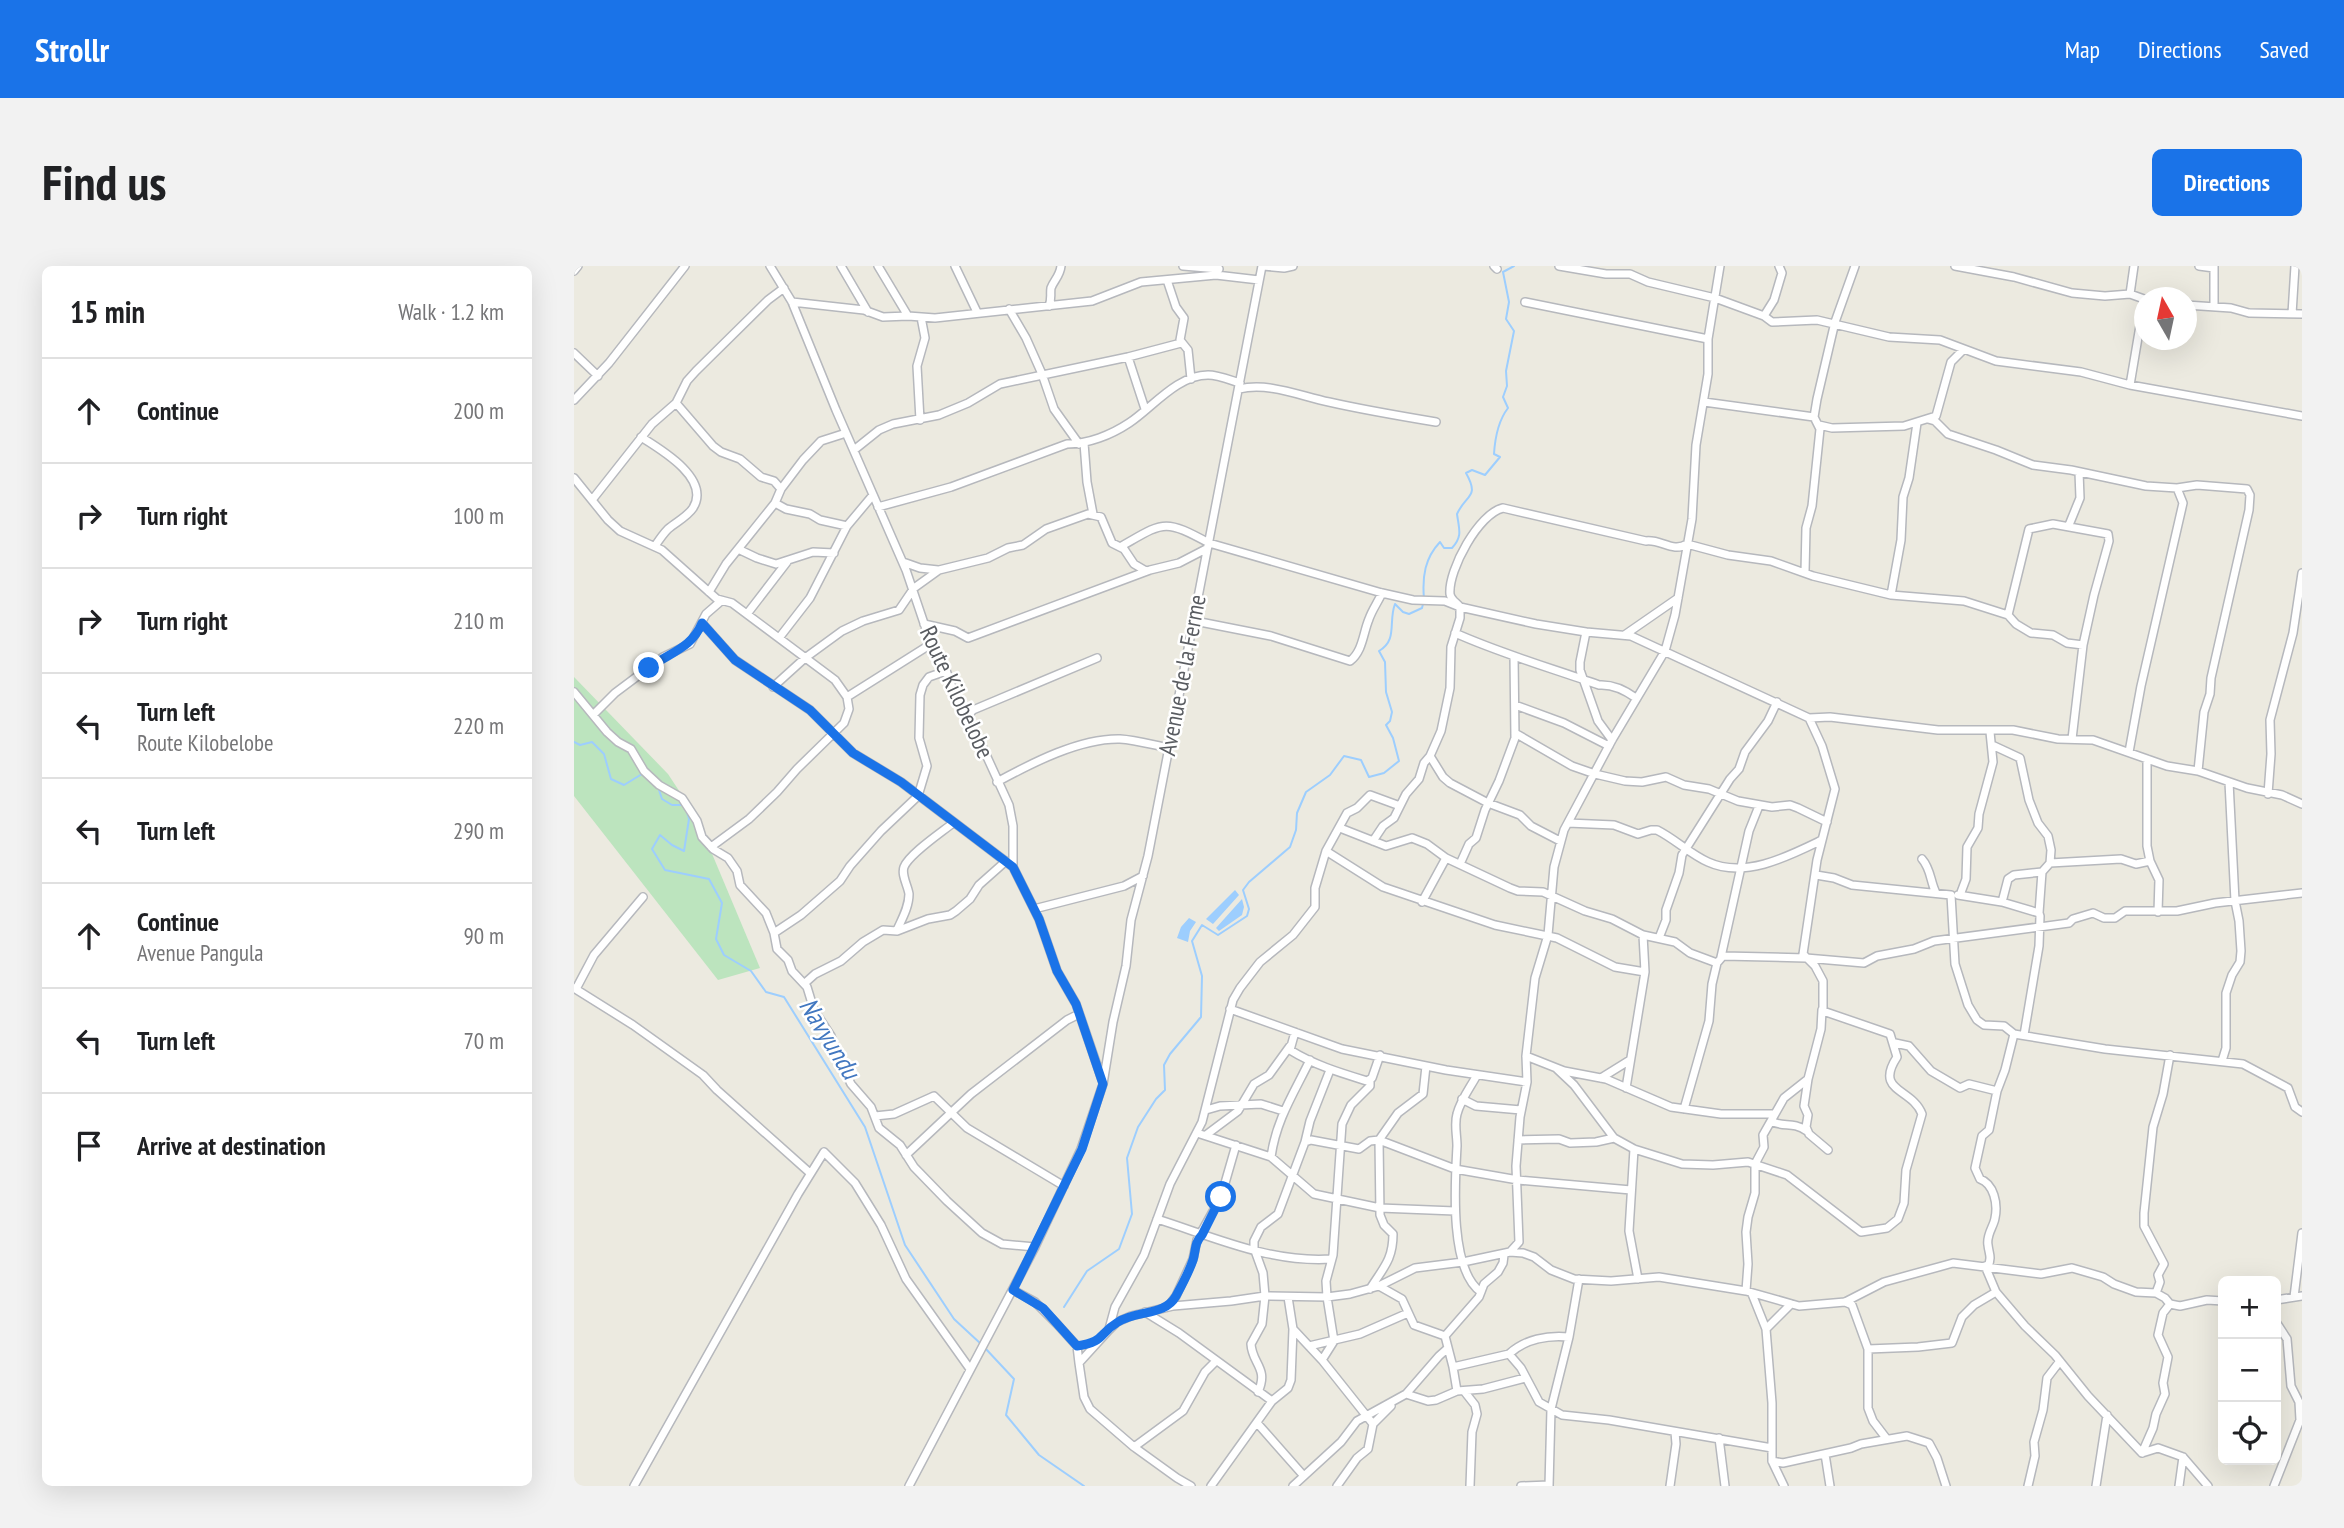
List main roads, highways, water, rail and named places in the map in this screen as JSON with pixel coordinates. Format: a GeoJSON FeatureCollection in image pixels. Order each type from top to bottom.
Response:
{"type":"FeatureCollection","features":[{"type":"Feature","properties":{"kind":"water"},"geometry":{"type":"Polygon","coordinates":[[[1235,890],[1239,895],[1213,924],[1206,919],[1235,890]]]}},
{"type":"Feature","properties":{"kind":"water"},"geometry":{"type":"Polygon","coordinates":[[[1242,899],[1242,915],[1219,931],[1216,928],[1242,899]]]}},
{"type":"Feature","properties":{"kind":"water"},"geometry":{"type":"Polygon","coordinates":[[[1189,918],[1196,922],[1190,931],[1188,942],[1177,938],[1181,927],[1189,918]]]}},
{"type":"Feature","properties":{"kind":"waterway"},"geometry":{"type":"LineString","coordinates":[[1424,599],[1424,575],[1431,554],[1440,542],[1444,548],[1452,548],[1458,540],[1457,514],[1472,492],[1466,473],[1472,470],[1485,475],[1500,457],[1494,454],[1494,448],[1499,424],[1508,408],[1503,397],[1507,386],[1506,371],[1514,331],[1506,319],[1509,302],[1503,272],[1514,266]]}},
{"type":"Feature","properties":{"kind":"waterway"},"geometry":{"type":"LineString","coordinates":[[1064,1307],[1087,1271],[1119,1249],[1132,1214],[1127,1158],[1138,1127],[1165,1090],[1164,1065],[1201,1017],[1202,976],[1192,941],[1202,925],[1218,935],[1247,916],[1249,909],[1243,890],[1290,847],[1296,830],[1297,813],[1306,792],[1330,775],[1344,756],[1361,760],[1369,777],[1384,773],[1399,761],[1393,738],[1386,725],[1392,712],[1386,692],[1385,662],[1379,651],[1389,642],[1395,604],[1409,614],[1422,608],[1423,604]]}},
{"type":"Feature","properties":{"kind":"waterway","name":"Navyundu"},"geometry":{"type":"LineString","coordinates":[[574,742],[580,745],[592,742],[604,754],[611,779],[624,785],[642,774]]}},
{"type":"Feature","properties":{"kind":"waterway","name":"Navyundu"},"geometry":{"type":"LineString","coordinates":[[659,790],[662,799],[672,805],[683,805]]}},
{"type":"Feature","properties":{"kind":"waterway","name":"Navyundu"},"geometry":{"type":"LineString","coordinates":[[687,812],[689,819],[684,851],[660,835],[652,849],[665,870],[709,879],[722,903],[716,939],[724,955],[751,971],[766,992],[784,997],[865,1127],[905,1245],[954,1319],[981,1344]]}},
{"type":"Feature","properties":{"kind":"waterway","name":"Navyundu"},"geometry":{"type":"LineString","coordinates":[[985,1348],[1014,1379],[1006,1415],[1039,1455],[1084,1486]]}}]}
